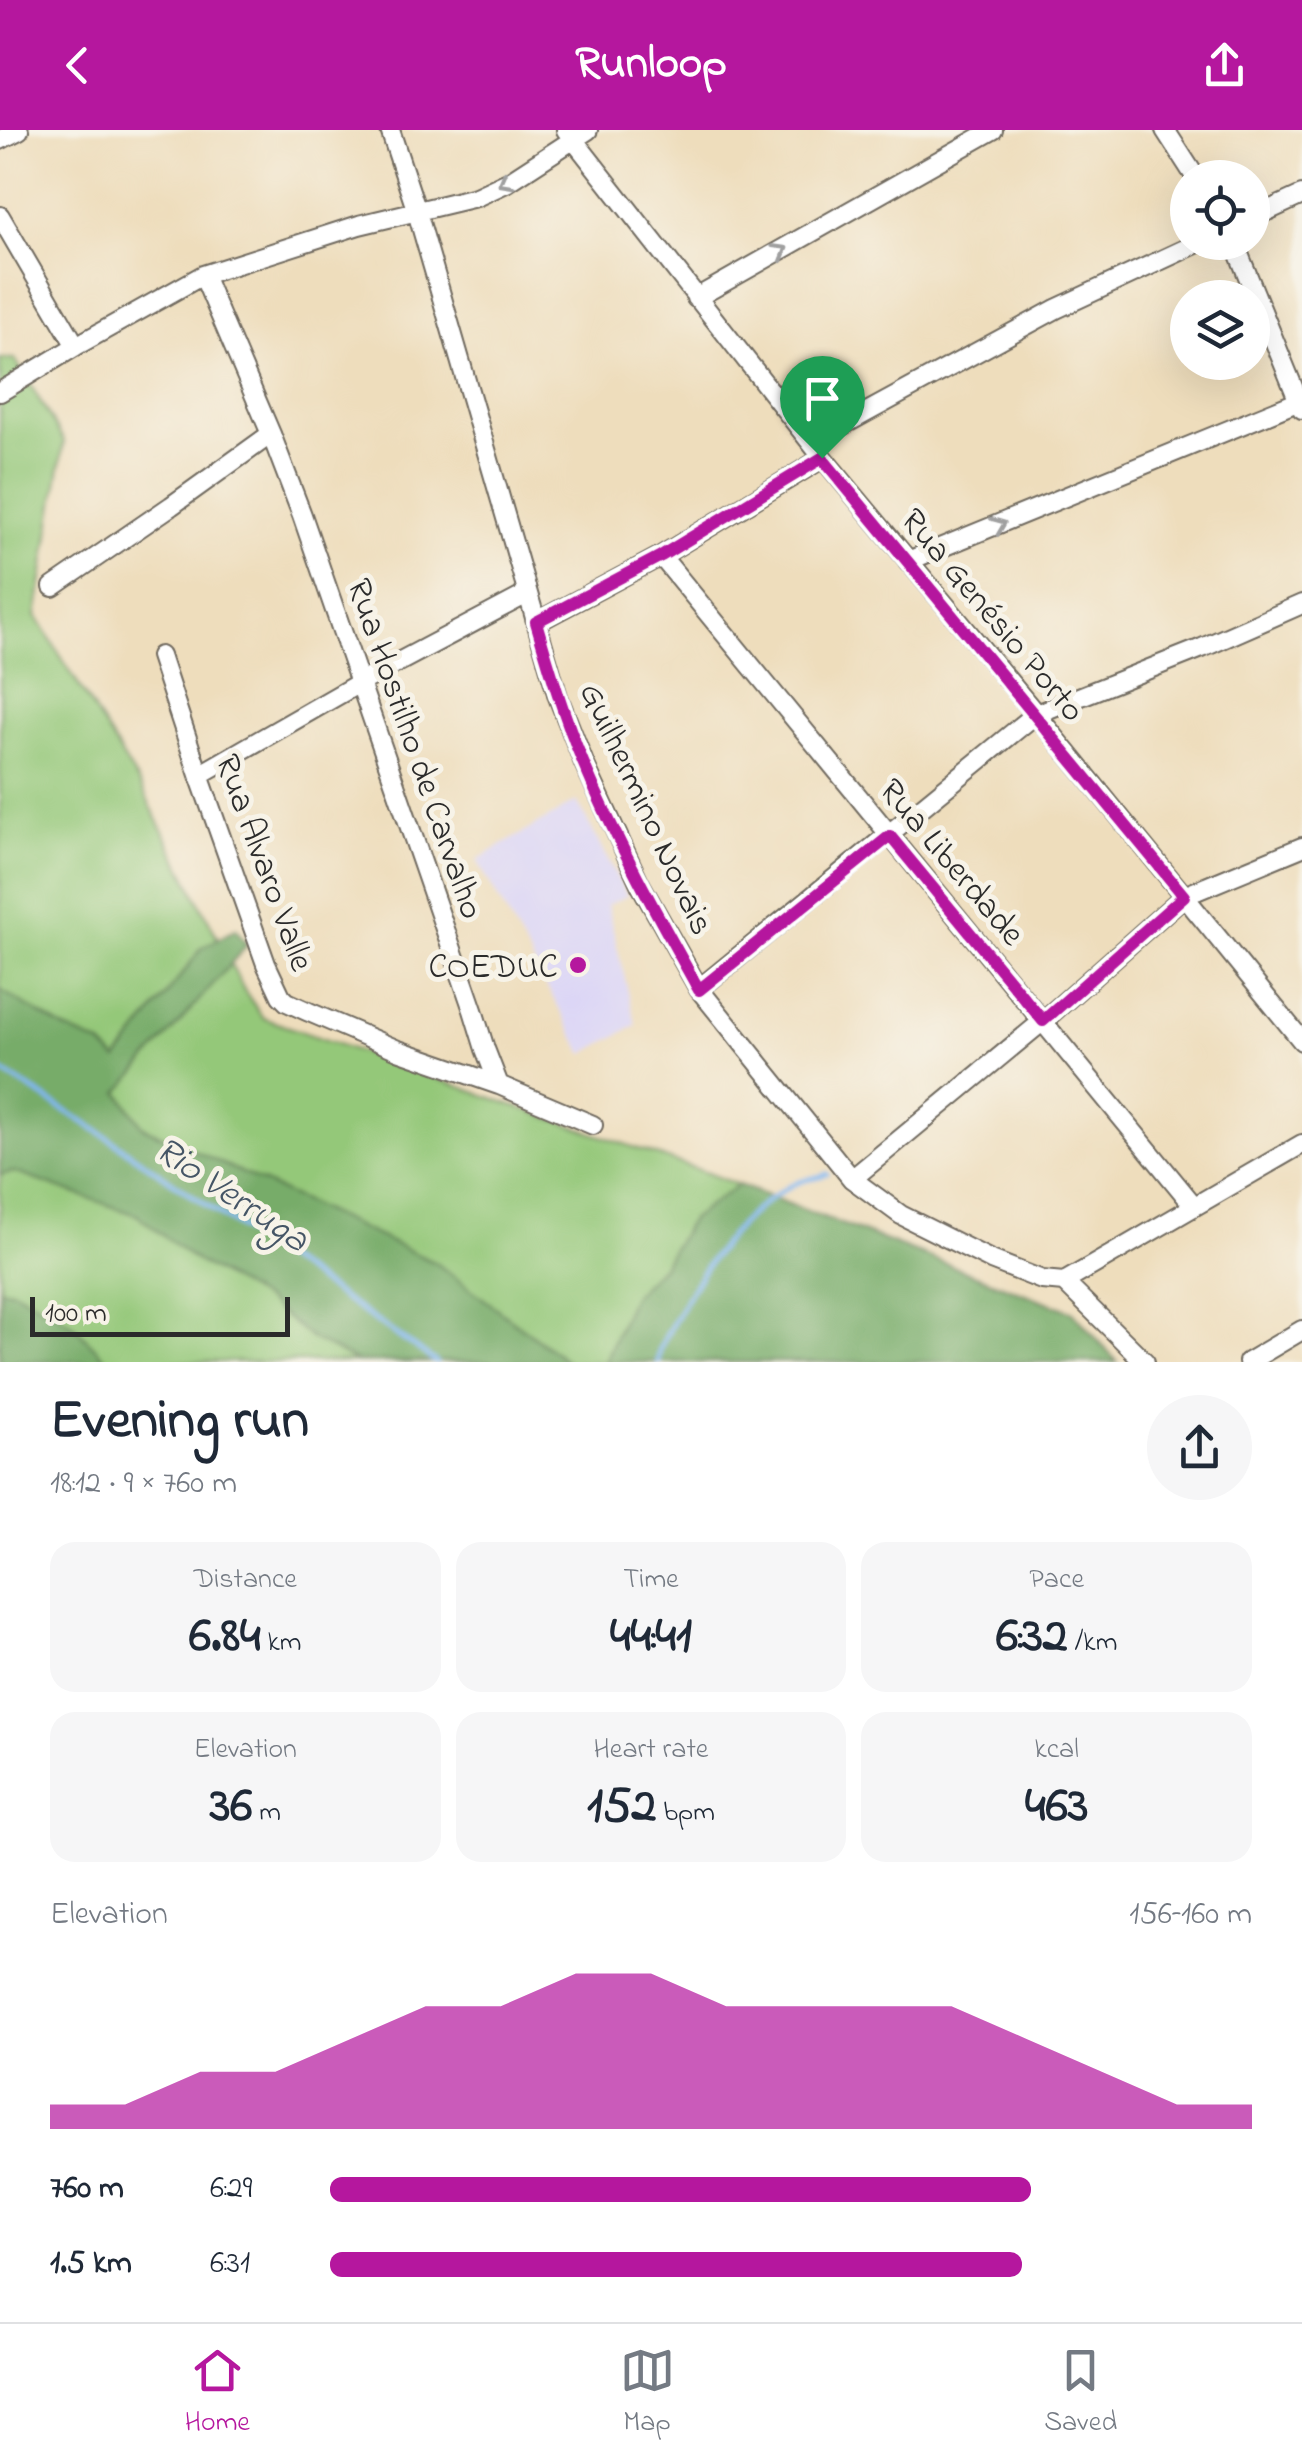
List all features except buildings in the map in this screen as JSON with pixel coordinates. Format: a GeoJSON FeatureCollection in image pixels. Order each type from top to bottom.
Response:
{"type":"FeatureCollection","features":[{"type":"Feature","properties":{"kind":"street"},"geometry":{"type":"LineString","coordinates":[[0,140],[19,130]]}},
{"type":"Feature","properties":{"kind":"street","name":"Guilhermino Novais"},"geometry":{"type":"LineString","coordinates":[[390,130],[558,697],[640,884],[699,990],[852,1179],[901,1214],[992,1260],[1042,1280],[1064,1282]]}},
{"type":"Feature","properties":{"kind":"street"},"geometry":{"type":"LineString","coordinates":[[696,298],[993,130]]}},
{"type":"Feature","properties":{"kind":"street"},"geometry":{"type":"LineString","coordinates":[[1165,130],[1184,160]]}},
{"type":"Feature","properties":{"kind":"street"},"geometry":{"type":"LineString","coordinates":[[0,392],[203,276],[359,224],[476,197],[508,182],[576,133]]}},
{"type":"Feature","properties":{"kind":"street","name":"Rua Genésio Porto"},"geometry":{"type":"LineString","coordinates":[[576,133],[696,298],[817,450],[1302,1041]]}},
{"type":"Feature","properties":{"kind":"street"},"geometry":{"type":"LineString","coordinates":[[1270,210],[1302,195]]}},
{"type":"Feature","properties":{"kind":"street"},"geometry":{"type":"LineString","coordinates":[[0,216],[76,346]]}},
{"type":"Feature","properties":{"kind":"street"},"geometry":{"type":"LineString","coordinates":[[536,622],[661,556],[817,450],[1056,309],[1170,256]]}},
{"type":"Feature","properties":{"kind":"street"},"geometry":{"type":"LineString","coordinates":[[908,562],[1301,404],[1241,260]]}},
{"type":"Feature","properties":{"kind":"street","name":"Rua Hostilho de Carvalho"},"geometry":{"type":"LineString","coordinates":[[203,276],[271,434],[361,682],[484,1049],[500,1085]]}},
{"type":"Feature","properties":{"kind":"street"},"geometry":{"type":"LineString","coordinates":[[54,587],[271,434]]}},
{"type":"Feature","properties":{"kind":"street","name":"Rua Liberdade"},"geometry":{"type":"LineString","coordinates":[[661,556],[1194,1206]]}},
{"type":"Feature","properties":{"kind":"street"},"geometry":{"type":"LineString","coordinates":[[198,775],[527,594]]}},
{"type":"Feature","properties":{"kind":"street"},"geometry":{"type":"LineString","coordinates":[[699,990],[1036,714],[1302,604]]}},
{"type":"Feature","properties":{"kind":"street","name":"Rua Alvaro Valle"},"geometry":{"type":"LineString","coordinates":[[160,656],[198,775],[281,996],[398,1050],[500,1085],[593,1125]]}},
{"type":"Feature","properties":{"kind":"street"},"geometry":{"type":"LineString","coordinates":[[852,1179],[1043,1021],[1184,896],[1302,847]]}},
{"type":"Feature","properties":{"kind":"street"},"geometry":{"type":"LineString","coordinates":[[1145,1362],[1064,1282],[1302,1144]]}},
{"type":"Feature","properties":{"kind":"street"},"geometry":{"type":"LineString","coordinates":[[1248,1362],[1301,1332]]}},
{"type":"Feature","properties":{"kind":"shaded area","name":"COEDUC"},"geometry":{"type":"Polygon","coordinates":[[[577,801],[627,896],[607,905],[636,1025],[584,1054],[477,860],[577,801]]]}},
{"type":"Feature","properties":{"kind":"green space"},"geometry":{"type":"Polygon","coordinates":[[[0,359],[15,359],[64,441],[36,616],[140,785],[244,990],[263,1018],[699,1170],[1073,1312],[1117,1362],[0,1362],[0,359]]]}},
{"type":"Feature","properties":{"kind":"green space"},"geometry":{"type":"Polygon","coordinates":[[[236,929],[247,945],[119,1092],[143,1127],[436,1263],[568,1362],[358,1362],[312,1339],[266,1301],[192,1258],[137,1215],[14,1172],[0,1175],[0,990],[65,1029],[102,1045],[117,1060],[202,948],[236,929]]]}},
{"type":"Feature","properties":{"kind":"green space"},"geometry":{"type":"Polygon","coordinates":[[[738,1185],[1073,1312],[1117,1362],[605,1362],[632,1296],[662,1266],[691,1219],[738,1185]]]}},
{"type":"Feature","properties":{"kind":"green space"},"geometry":{"type":"Polygon","coordinates":[[[0,1289],[13,1290],[71,1323],[109,1362],[0,1362],[0,1289]]]}},
{"type":"Feature","properties":{"kind":"waterway","name":"Rio Verruga"},"geometry":{"type":"LineString","coordinates":[[0,1070],[98,1131],[436,1362]]}},
{"type":"Feature","properties":{"kind":"waterway"},"geometry":{"type":"LineString","coordinates":[[658,1362],[660,1348],[685,1301],[729,1236],[747,1217],[790,1186],[827,1174]]}},
{"type":"Feature","properties":{"kind":"place","name":"COEDUC"},"geometry":{"type":"Point","coordinates":[578,965]}},
{"type":"Feature","properties":{"kind":"route"},"geometry":{"type":"LineString","coordinates":[[822,458],[1184,896],[1043,1021],[890,836],[699,990],[640,884],[558,697],[536,622],[661,556],[822,458]]}}]}
